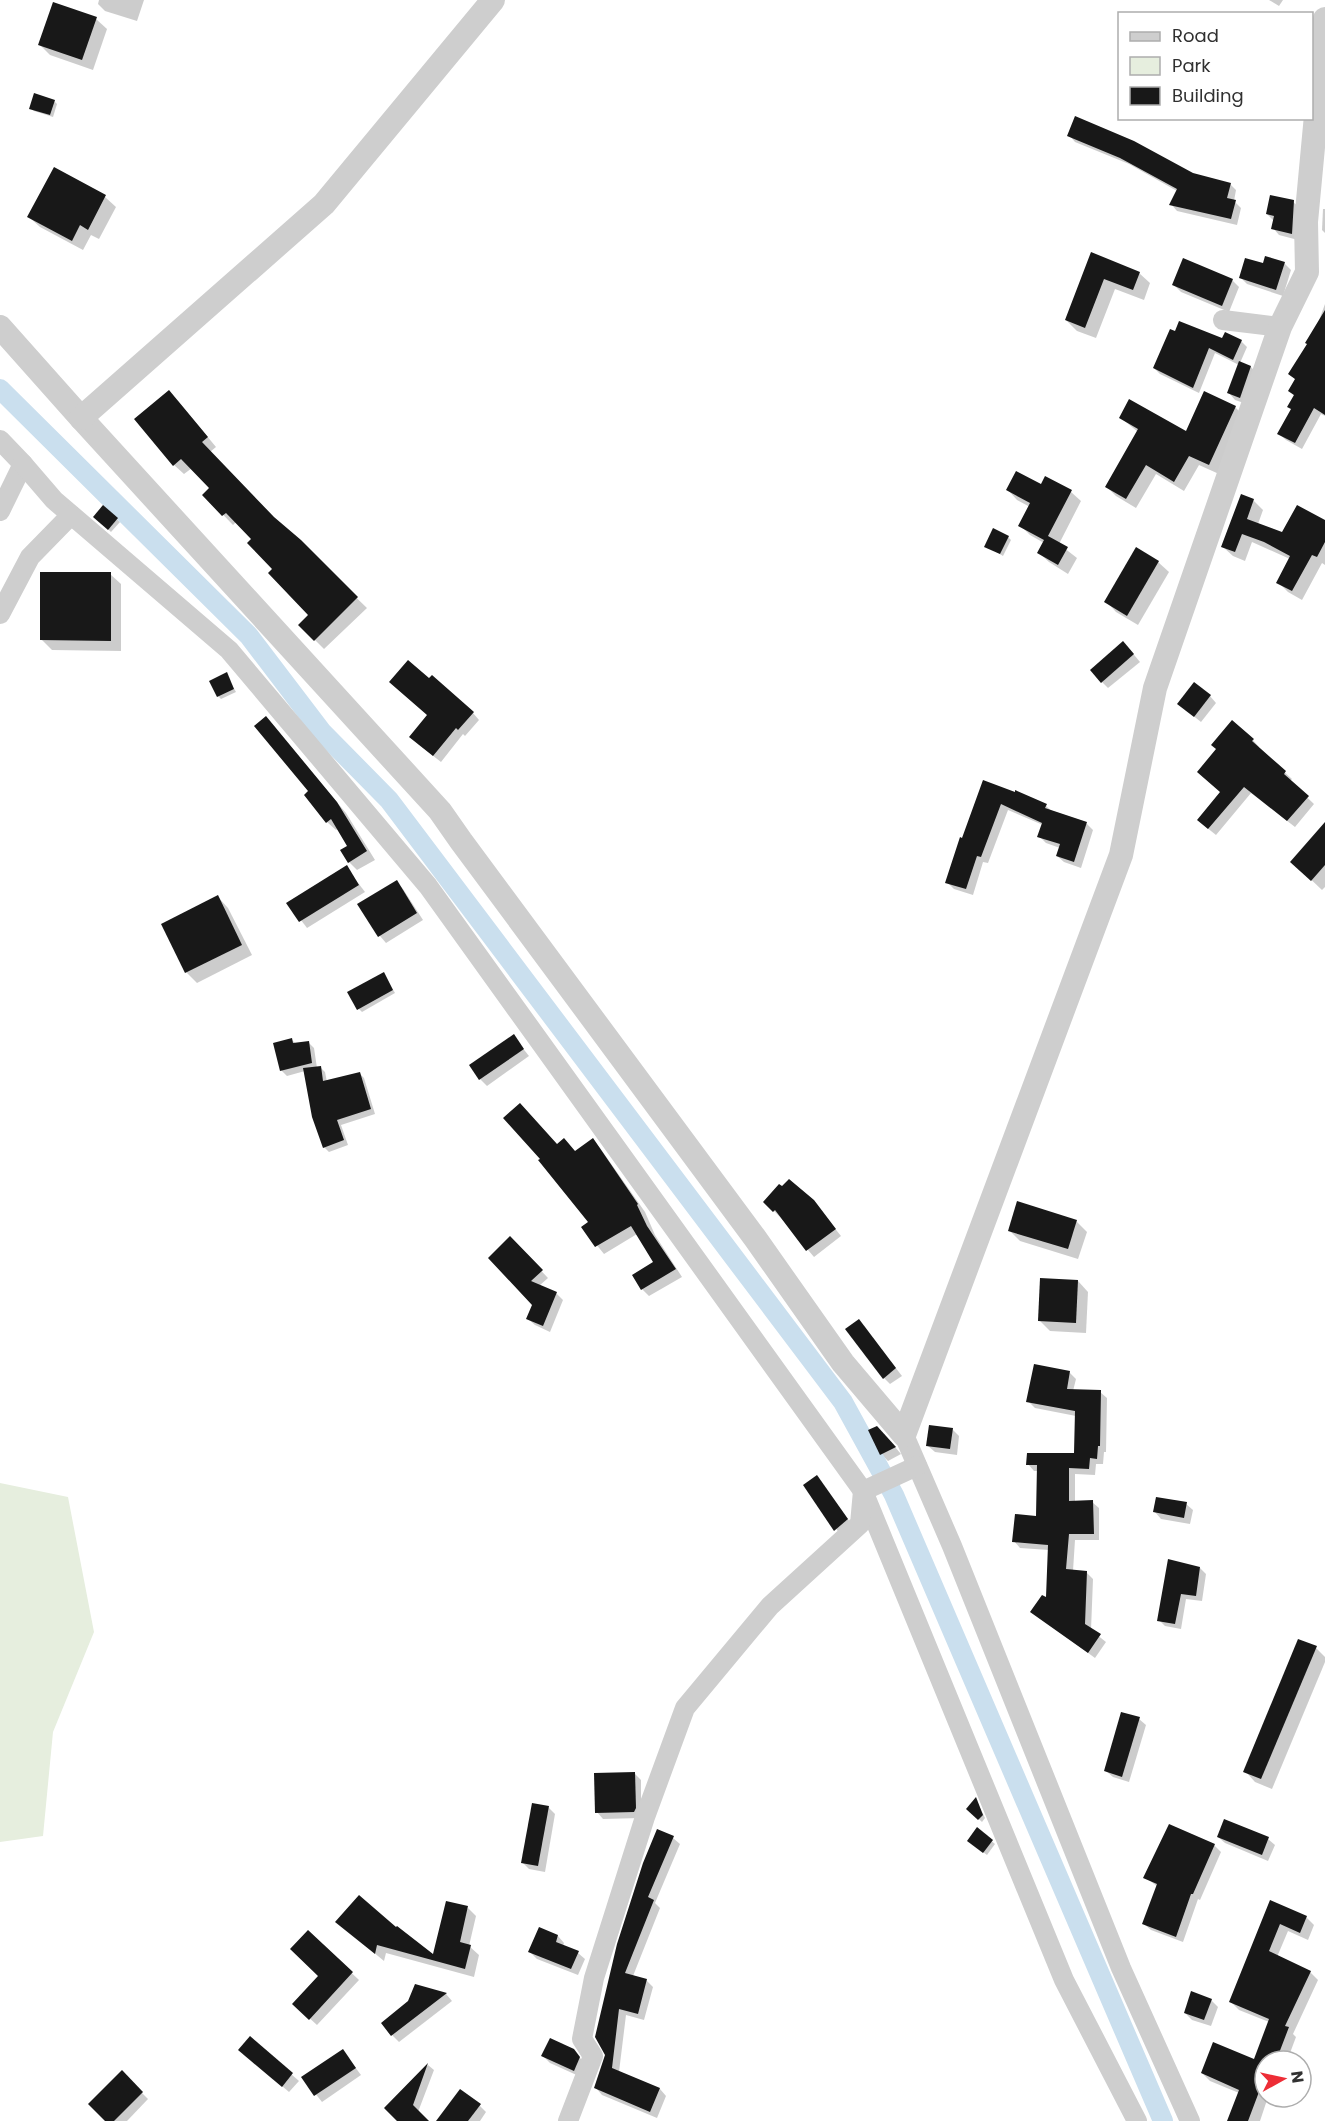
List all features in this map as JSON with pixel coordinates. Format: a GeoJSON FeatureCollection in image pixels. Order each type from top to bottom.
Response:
{"type":"FeatureCollection","features":[{"type":"Feature","properties":{"kind":"street"},"geometry":{"type":"LineString","coordinates":[[81,418],[324,204],[493,0]]}},
{"type":"Feature","properties":{"kind":"street"},"geometry":{"type":"LineString","coordinates":[[1307,272],[1306,222],[1325,19]]}},
{"type":"Feature","properties":{"kind":"street"},"geometry":{"type":"LineString","coordinates":[[904,1435],[1121,855],[1155,688],[1280,327],[1307,272],[1325,253]]}},
{"type":"Feature","properties":{"kind":"street"},"geometry":{"type":"LineString","coordinates":[[1223,320],[1280,327]]}},
{"type":"Feature","properties":{"kind":"street"},"geometry":{"type":"LineString","coordinates":[[0,327],[440,811],[755,1238],[843,1364],[904,1435],[952,1546],[1121,1968],[1190,2121]]}},
{"type":"Feature","properties":{"kind":"street"},"geometry":{"type":"LineString","coordinates":[[0,440],[54,500],[229,650],[428,886],[863,1491],[1064,1980],[1137,2121]]}},
{"type":"Feature","properties":{"kind":"street"},"geometry":{"type":"LineString","coordinates":[[0,511],[23,464]]}},
{"type":"Feature","properties":{"kind":"street"},"geometry":{"type":"LineString","coordinates":[[0,614],[30,557],[71,515]]}},
{"type":"Feature","properties":{"kind":"street"},"geometry":{"type":"LineString","coordinates":[[863,1491],[917,1466]]}},
{"type":"Feature","properties":{"kind":"street"},"geometry":{"type":"LineString","coordinates":[[568,2121],[592,2056],[582,2039],[594,1978],[645,1817],[685,1708],[770,1606],[860,1524],[863,1491]]}},
{"type":"Feature","properties":{"kind":"green space"},"geometry":{"type":"Polygon","coordinates":[[[0,1483],[68,1497],[94,1632],[53,1732],[43,1836],[0,1842],[0,1483]]]}},
{"type":"Feature","properties":{"kind":"building"},"geometry":{"type":"Polygon","coordinates":[[[53,2],[97,17],[82,60],[38,45],[53,2]]]}},
{"type":"Feature","properties":{"kind":"building"},"geometry":{"type":"Polygon","coordinates":[[[34,93],[55,100],[50,115],[29,109],[34,93]]]}},
{"type":"Feature","properties":{"kind":"building"},"geometry":{"type":"Polygon","coordinates":[[[1075,116],[1134,141],[1193,173],[1231,183],[1227,198],[1236,200],[1231,219],[1169,205],[1177,189],[1120,158],[1067,136],[1075,116]]]}},
{"type":"Feature","properties":{"kind":"building"},"geometry":{"type":"Polygon","coordinates":[[[54,167],[106,195],[88,230],[80,225],[72,241],[27,217],[54,167]]]}},
{"type":"Feature","properties":{"kind":"building"},"geometry":{"type":"Polygon","coordinates":[[[1270,195],[1294,200],[1292,234],[1271,229],[1274,216],[1266,214],[1270,195]]]}},
{"type":"Feature","properties":{"kind":"building"},"geometry":{"type":"Polygon","coordinates":[[[1091,252],[1140,272],[1133,290],[1104,279],[1085,328],[1065,320],[1091,252]]]}},
{"type":"Feature","properties":{"kind":"building"},"geometry":{"type":"Polygon","coordinates":[[[1265,256],[1285,262],[1276,290],[1239,278],[1245,258],[1263,263],[1265,256]]]}},
{"type":"Feature","properties":{"kind":"building"},"geometry":{"type":"Polygon","coordinates":[[[1183,258],[1233,279],[1222,306],[1172,285],[1183,258]]]}},
{"type":"Feature","properties":{"kind":"building"},"geometry":{"type":"Polygon","coordinates":[[[1325,310],[1325,415],[1314,408],[1295,443],[1277,434],[1291,409],[1287,407],[1294,395],[1288,391],[1295,379],[1288,374],[1325,310]]]}},
{"type":"Feature","properties":{"kind":"building"},"geometry":{"type":"Polygon","coordinates":[[[1179,321],[1222,338],[1225,332],[1242,340],[1233,360],[1209,348],[1193,388],[1153,368],[1170,329],[1175,331],[1179,321]]]}},
{"type":"Feature","properties":{"kind":"building"},"geometry":{"type":"Polygon","coordinates":[[[1239,361],[1251,366],[1240,398],[1227,393],[1239,361]]]}},
{"type":"Feature","properties":{"kind":"building"},"geometry":{"type":"Polygon","coordinates":[[[169,390],[208,437],[202,442],[274,517],[301,540],[358,597],[314,641],[298,625],[308,615],[268,573],[272,569],[247,543],[251,539],[226,513],[222,516],[202,495],[209,488],[181,459],[173,466],[134,419],[169,390]]]}},
{"type":"Feature","properties":{"kind":"building"},"geometry":{"type":"Polygon","coordinates":[[[1204,391],[1236,406],[1209,465],[1189,456],[1174,482],[1146,465],[1126,499],[1105,487],[1138,429],[1119,418],[1129,399],[1186,431],[1204,391]]]}},
{"type":"Feature","properties":{"kind":"building"},"geometry":{"type":"Polygon","coordinates":[[[1016,471],[1041,484],[1045,476],[1072,490],[1048,536],[1068,547],[1058,565],[1037,553],[1044,540],[1018,526],[1030,503],[1006,490],[1016,471]]]}},
{"type":"Feature","properties":{"kind":"building"},"geometry":{"type":"Polygon","coordinates":[[[1241,494],[1254,499],[1247,519],[1282,532],[1297,505],[1325,520],[1325,542],[1317,557],[1312,555],[1292,591],[1276,583],[1290,556],[1264,542],[1242,534],[1235,552],[1221,547],[1241,494]]]}},
{"type":"Feature","properties":{"kind":"building"},"geometry":{"type":"Polygon","coordinates":[[[103,505],[118,518],[108,530],[93,517],[103,505]]]}},
{"type":"Feature","properties":{"kind":"building"},"geometry":{"type":"Polygon","coordinates":[[[993,528],[1009,536],[1000,554],[984,547],[993,528]]]}},
{"type":"Feature","properties":{"kind":"building"},"geometry":{"type":"Polygon","coordinates":[[[1136,547],[1159,561],[1127,616],[1104,602],[1136,547]]]}},
{"type":"Feature","properties":{"kind":"building"},"geometry":{"type":"Polygon","coordinates":[[[40,572],[111,572],[111,641],[40,640],[40,572]]]}},
{"type":"Feature","properties":{"kind":"building"},"geometry":{"type":"Polygon","coordinates":[[[1123,641],[1134,654],[1101,683],[1090,670],[1123,641]]]}},
{"type":"Feature","properties":{"kind":"building"},"geometry":{"type":"Polygon","coordinates":[[[408,660],[429,678],[432,675],[474,712],[458,730],[456,728],[433,756],[409,737],[427,715],[389,682],[408,660]]]}},
{"type":"Feature","properties":{"kind":"building"},"geometry":{"type":"Polygon","coordinates":[[[227,672],[234,689],[217,697],[209,681],[227,672]]]}},
{"type":"Feature","properties":{"kind":"building"},"geometry":{"type":"Polygon","coordinates":[[[1194,682],[1211,695],[1194,717],[1177,704],[1194,682]]]}},
{"type":"Feature","properties":{"kind":"building"},"geometry":{"type":"Polygon","coordinates":[[[266,716],[337,802],[367,851],[348,863],[340,850],[347,846],[331,819],[326,823],[304,795],[308,791],[254,726],[266,716]]]}},
{"type":"Feature","properties":{"kind":"building"},"geometry":{"type":"Polygon","coordinates":[[[1232,720],[1254,739],[1252,741],[1286,771],[1284,774],[1309,796],[1287,821],[1244,787],[1208,829],[1197,820],[1220,792],[1197,772],[1216,749],[1211,745],[1232,720]]]}},
{"type":"Feature","properties":{"kind":"building"},"geometry":{"type":"Polygon","coordinates":[[[983,780],[1015,792],[1015,790],[1047,804],[1045,808],[1087,822],[1074,862],[1056,856],[1060,844],[1037,837],[1042,823],[1001,804],[981,857],[977,856],[966,889],[945,883],[960,837],[962,838],[983,780]]]}},
{"type":"Feature","properties":{"kind":"building"},"geometry":{"type":"Polygon","coordinates":[[[1325,822],[1325,865],[1311,881],[1290,862],[1325,822]]]}},
{"type":"Feature","properties":{"kind":"building"},"geometry":{"type":"Polygon","coordinates":[[[347,865],[359,885],[299,922],[286,903],[347,865]]]}},
{"type":"Feature","properties":{"kind":"building"},"geometry":{"type":"Polygon","coordinates":[[[397,880],[417,913],[378,937],[357,904],[397,880]]]}},
{"type":"Feature","properties":{"kind":"building"},"geometry":{"type":"Polygon","coordinates":[[[218,895],[242,945],[185,973],[161,924],[218,895]]]}},
{"type":"Feature","properties":{"kind":"building"},"geometry":{"type":"Polygon","coordinates":[[[384,972],[393,990],[357,1010],[347,992],[384,972]]]}},
{"type":"Feature","properties":{"kind":"building"},"geometry":{"type":"Polygon","coordinates":[[[514,1034],[524,1049],[479,1080],[469,1065],[514,1034]]]}},
{"type":"Feature","properties":{"kind":"building"},"geometry":{"type":"Polygon","coordinates":[[[292,1038],[293,1043],[309,1041],[312,1063],[280,1071],[273,1043],[292,1038]]]}},
{"type":"Feature","properties":{"kind":"building"},"geometry":{"type":"Polygon","coordinates":[[[321,1066],[323,1081],[360,1072],[371,1109],[337,1120],[344,1140],[323,1148],[312,1117],[303,1068],[321,1066]]]}},
{"type":"Feature","properties":{"kind":"building"},"geometry":{"type":"Polygon","coordinates":[[[520,1103],[557,1144],[564,1138],[575,1151],[593,1138],[638,1204],[647,1226],[676,1269],[641,1290],[632,1275],[653,1262],[631,1226],[595,1247],[581,1227],[588,1222],[538,1160],[540,1159],[503,1118],[520,1103]]]}},
{"type":"Feature","properties":{"kind":"building"},"geometry":{"type":"Polygon","coordinates":[[[789,1179],[814,1200],[836,1229],[806,1251],[775,1210],[773,1212],[763,1202],[779,1184],[782,1186],[789,1179]]]}},
{"type":"Feature","properties":{"kind":"building"},"geometry":{"type":"Polygon","coordinates":[[[1017,1201],[1077,1220],[1068,1249],[1008,1231],[1017,1201]]]}},
{"type":"Feature","properties":{"kind":"building"},"geometry":{"type":"Polygon","coordinates":[[[510,1236],[543,1270],[531,1281],[557,1292],[543,1326],[526,1319],[532,1305],[488,1258],[510,1236]]]}},
{"type":"Feature","properties":{"kind":"building"},"geometry":{"type":"Polygon","coordinates":[[[1040,1278],[1078,1280],[1076,1323],[1038,1321],[1040,1278]]]}},
{"type":"Feature","properties":{"kind":"building"},"geometry":{"type":"Polygon","coordinates":[[[859,1319],[896,1368],[883,1379],[845,1329],[859,1319]]]}},
{"type":"Feature","properties":{"kind":"building"},"geometry":{"type":"Polygon","coordinates":[[[1034,1364],[1070,1371],[1067,1389],[1101,1390],[1100,1446],[1098,1446],[1097,1459],[1090,1458],[1089,1469],[1069,1468],[1069,1501],[1093,1500],[1094,1534],[1069,1534],[1066,1569],[1087,1571],[1085,1624],[1101,1634],[1088,1653],[1030,1612],[1042,1595],[1046,1597],[1048,1545],[1012,1542],[1015,1514],[1036,1516],[1037,1465],[1026,1465],[1027,1453],[1074,1453],[1075,1411],[1026,1402],[1034,1364]]]}},
{"type":"Feature","properties":{"kind":"building"},"geometry":{"type":"Polygon","coordinates":[[[929,1425],[953,1428],[950,1449],[926,1446],[929,1425]]]}},
{"type":"Feature","properties":{"kind":"building"},"geometry":{"type":"Polygon","coordinates":[[[877,1426],[896,1447],[880,1455],[868,1430],[877,1426]]]}},
{"type":"Feature","properties":{"kind":"building"},"geometry":{"type":"Polygon","coordinates":[[[817,1475],[848,1519],[834,1531],[803,1485],[817,1475]]]}},
{"type":"Feature","properties":{"kind":"building"},"geometry":{"type":"Polygon","coordinates":[[[1156,1497],[1187,1502],[1184,1518],[1153,1512],[1156,1497]]]}},
{"type":"Feature","properties":{"kind":"building"},"geometry":{"type":"Polygon","coordinates":[[[1168,1559],[1200,1567],[1196,1596],[1181,1594],[1175,1624],[1157,1621],[1168,1559]]]}},
{"type":"Feature","properties":{"kind":"building"},"geometry":{"type":"Polygon","coordinates":[[[1298,1639],[1317,1646],[1261,1779],[1243,1772],[1298,1639]]]}},
{"type":"Feature","properties":{"kind":"building"},"geometry":{"type":"Polygon","coordinates":[[[1121,1712],[1140,1717],[1122,1777],[1104,1771],[1121,1712]]]}},
{"type":"Feature","properties":{"kind":"building"},"geometry":{"type":"Polygon","coordinates":[[[635,1772],[636,1808],[634,1812],[595,1813],[594,1773],[635,1772]]]}},
{"type":"Feature","properties":{"kind":"building"},"geometry":{"type":"Polygon","coordinates":[[[976,1797],[983,1815],[978,1820],[966,1809],[976,1797]]]}},
{"type":"Feature","properties":{"kind":"building"},"geometry":{"type":"Polygon","coordinates":[[[532,1803],[549,1806],[538,1866],[521,1863],[532,1803]]]}},
{"type":"Feature","properties":{"kind":"building"},"geometry":{"type":"Polygon","coordinates":[[[1224,1819],[1269,1837],[1262,1855],[1217,1837],[1224,1819]]]}},
{"type":"Feature","properties":{"kind":"building"},"geometry":{"type":"Polygon","coordinates":[[[1169,1824],[1215,1844],[1193,1894],[1191,1894],[1176,1937],[1142,1924],[1157,1884],[1143,1878],[1169,1824]]]}},
{"type":"Feature","properties":{"kind":"building"},"geometry":{"type":"Polygon","coordinates":[[[977,1827],[993,1840],[983,1853],[967,1841],[977,1827]]]}},
{"type":"Feature","properties":{"kind":"building"},"geometry":{"type":"Polygon","coordinates":[[[657,1829],[674,1836],[648,1897],[654,1900],[625,1973],[647,1979],[638,2014],[619,2009],[612,2068],[660,2088],[650,2112],[594,2088],[605,2055],[595,2037],[617,1944],[643,1863],[657,1829]]]}},
{"type":"Feature","properties":{"kind":"building"},"geometry":{"type":"Polygon","coordinates":[[[359,1895],[396,1927],[433,1954],[446,1901],[468,1906],[460,1942],[471,1945],[465,1969],[377,1945],[375,1954],[335,1922],[359,1895]]]}},
{"type":"Feature","properties":{"kind":"building"},"geometry":{"type":"Polygon","coordinates":[[[1270,1900],[1307,1916],[1300,1933],[1280,1924],[1269,1951],[1311,1971],[1285,2026],[1289,2027],[1281,2049],[1258,2049],[1269,2019],[1229,2002],[1270,1900]]]}},
{"type":"Feature","properties":{"kind":"building"},"geometry":{"type":"Polygon","coordinates":[[[539,1927],[558,1935],[556,1942],[579,1951],[571,1969],[528,1952],[539,1927]]]}},
{"type":"Feature","properties":{"kind":"building"},"geometry":{"type":"Polygon","coordinates":[[[308,1930],[353,1972],[309,2020],[292,2004],[318,1976],[290,1949],[308,1930]]]}},
{"type":"Feature","properties":{"kind":"building"},"geometry":{"type":"Polygon","coordinates":[[[415,1984],[447,1993],[391,2036],[381,2023],[408,2001],[415,1984]]]}},
{"type":"Feature","properties":{"kind":"building"},"geometry":{"type":"Polygon","coordinates":[[[1191,1991],[1212,1999],[1204,2020],[1184,2013],[1191,1991]]]}},
{"type":"Feature","properties":{"kind":"building"},"geometry":{"type":"Polygon","coordinates":[[[250,2036],[293,2073],[282,2087],[238,2050],[250,2036]]]}},
{"type":"Feature","properties":{"kind":"building"},"geometry":{"type":"Polygon","coordinates":[[[550,2038],[574,2049],[580,2057],[574,2071],[541,2056],[550,2038]]]}},
{"type":"Feature","properties":{"kind":"building"},"geometry":{"type":"Polygon","coordinates":[[[1213,2042],[1253,2059],[1253,2108],[1248,2121],[1227,2121],[1239,2090],[1201,2073],[1213,2042]]]}},
{"type":"Feature","properties":{"kind":"building"},"geometry":{"type":"Polygon","coordinates":[[[343,2049],[356,2068],[314,2096],[301,2077],[343,2049]]]}},
{"type":"Feature","properties":{"kind":"building"},"geometry":{"type":"Polygon","coordinates":[[[428,2063],[413,2105],[429,2121],[397,2121],[384,2108],[428,2063]]]}},
{"type":"Feature","properties":{"kind":"building"},"geometry":{"type":"Polygon","coordinates":[[[122,2070],[143,2092],[114,2121],[105,2121],[88,2104],[122,2070]]]}},
{"type":"Feature","properties":{"kind":"building"},"geometry":{"type":"Polygon","coordinates":[[[460,2089],[481,2104],[468,2121],[436,2121],[460,2089]]]}},
{"type":"Feature","properties":{"kind":"waterway"},"geometry":{"type":"LineString","coordinates":[[0,389],[249,636],[322,732],[389,800],[843,1402],[894,1495],[1163,2121]]}}]}
